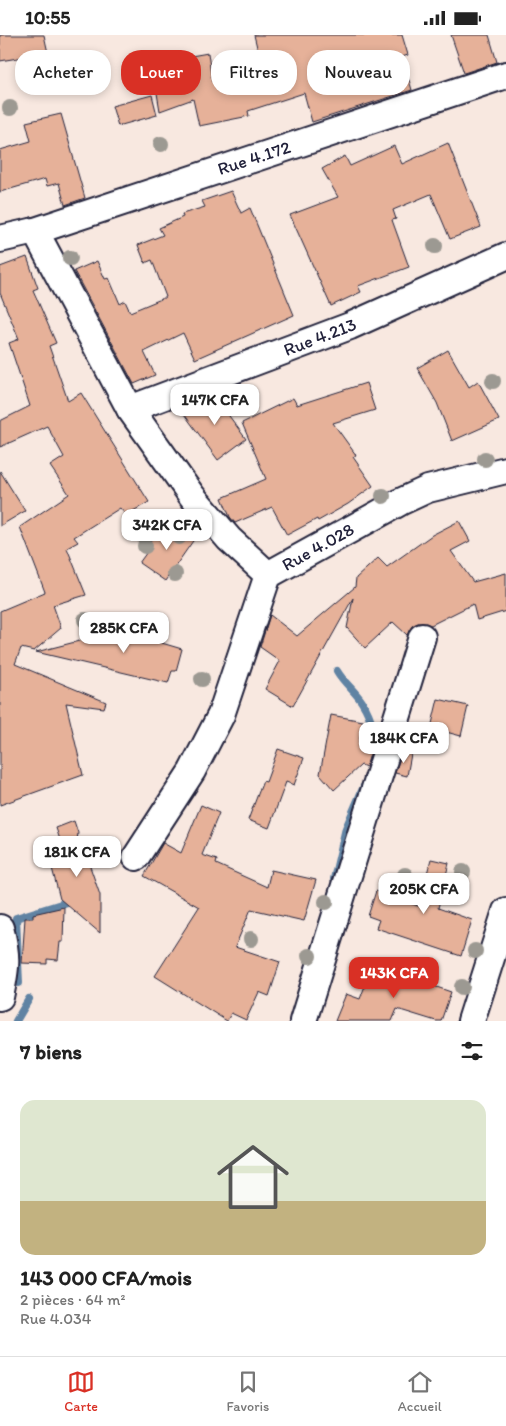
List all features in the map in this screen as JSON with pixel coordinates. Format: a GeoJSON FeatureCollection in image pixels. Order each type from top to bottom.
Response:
{"type":"FeatureCollection","features":[{"type":"Feature","properties":{"kind":"street","name":"Rue 4.172"},"geometry":{"type":"LineString","coordinates":[[0,239],[35,231],[506,75]]}},
{"type":"Feature","properties":{"kind":"street","name":"Rue 4.028"},"geometry":{"type":"LineString","coordinates":[[35,231],[130,409],[192,496],[229,539],[268,575],[400,502],[428,489],[506,470]]}},
{"type":"Feature","properties":{"kind":"street","name":"Rue 4.213"},"geometry":{"type":"LineString","coordinates":[[130,409],[350,326],[506,256]]}},
{"type":"Feature","properties":{"kind":"street"},"geometry":{"type":"LineString","coordinates":[[136,857],[192,771],[221,715],[268,575]]}},
{"type":"Feature","properties":{"kind":"street"},"geometry":{"type":"LineString","coordinates":[[303,1021],[422,637]]}},
{"type":"Feature","properties":{"kind":"street"},"geometry":{"type":"LineString","coordinates":[[471,1021],[506,911]]}},
{"type":"Feature","properties":{"kind":"street"},"geometry":{"type":"LineString","coordinates":[[0,928],[5,946],[6,968],[0,997]]}},
{"type":"Feature","properties":{"kind":"building"},"geometry":{"type":"Polygon","coordinates":[[[0,35],[44,35],[47,50],[15,50],[15,58],[0,61],[0,35]]]}},
{"type":"Feature","properties":{"kind":"building"},"geometry":{"type":"Polygon","coordinates":[[[254,35],[402,35],[406,50],[307,50],[307,95],[396,95],[312,122],[304,93],[248,111],[249,116],[199,126],[193,99],[160,111],[157,95],[201,95],[201,54],[208,53],[211,95],[297,95],[297,50],[258,50],[254,35]]]}},
{"type":"Feature","properties":{"kind":"building"},"geometry":{"type":"Polygon","coordinates":[[[451,35],[489,35],[497,62],[464,73],[451,35]]]}},
{"type":"Feature","properties":{"kind":"building"},"geometry":{"type":"Polygon","coordinates":[[[152,95],[157,115],[118,126],[112,106],[152,95]]]}},
{"type":"Feature","properties":{"kind":"building"},"geometry":{"type":"Polygon","coordinates":[[[61,114],[85,198],[65,205],[59,183],[47,186],[45,179],[0,192],[0,150],[31,141],[26,122],[61,114]]]}},
{"type":"Feature","properties":{"kind":"building"},"geometry":{"type":"Polygon","coordinates":[[[448,143],[481,227],[450,239],[431,194],[393,210],[396,219],[392,220],[409,267],[358,286],[361,292],[331,306],[290,215],[338,197],[322,169],[345,156],[350,166],[394,146],[402,164],[448,143]]]}},
{"type":"Feature","properties":{"kind":"building"},"geometry":{"type":"Polygon","coordinates":[[[231,191],[241,213],[250,208],[294,315],[195,359],[183,333],[144,352],[155,375],[134,384],[74,271],[97,261],[105,279],[109,278],[120,304],[125,301],[130,312],[166,297],[152,260],[145,263],[138,245],[163,235],[159,228],[183,217],[182,214],[205,207],[202,201],[231,191]]]}},
{"type":"Feature","properties":{"kind":"building"},"geometry":{"type":"Polygon","coordinates":[[[27,257],[38,288],[33,290],[56,343],[49,346],[68,401],[81,393],[149,502],[126,515],[120,508],[74,537],[78,542],[67,548],[86,595],[53,605],[61,628],[34,651],[21,648],[15,664],[106,702],[104,708],[66,703],[83,775],[0,805],[0,611],[45,592],[20,527],[69,494],[50,466],[64,457],[47,426],[0,447],[0,421],[30,406],[9,343],[19,339],[0,293],[0,267],[27,257]]]}},
{"type":"Feature","properties":{"kind":"building"},"geometry":{"type":"Polygon","coordinates":[[[448,350],[469,387],[478,381],[499,420],[452,441],[437,403],[417,368],[448,350]]]}},
{"type":"Feature","properties":{"kind":"building"},"geometry":{"type":"Polygon","coordinates":[[[366,383],[375,410],[333,423],[356,455],[353,457],[373,486],[348,504],[318,521],[317,519],[287,535],[272,507],[235,523],[230,517],[222,498],[266,479],[242,423],[293,398],[297,405],[366,383]]]}},
{"type":"Feature","properties":{"kind":"building"},"geometry":{"type":"Polygon","coordinates":[[[213,394],[246,439],[218,460],[184,414],[205,397],[213,394]]]}},
{"type":"Feature","properties":{"kind":"building"},"geometry":{"type":"Polygon","coordinates":[[[0,471],[25,511],[0,526],[0,471]]]}},
{"type":"Feature","properties":{"kind":"building"},"geometry":{"type":"Polygon","coordinates":[[[459,521],[470,541],[451,551],[473,582],[506,573],[506,611],[477,620],[473,604],[431,625],[418,623],[412,626],[407,635],[393,622],[365,648],[347,628],[353,598],[293,706],[265,689],[280,661],[260,647],[270,615],[297,636],[355,587],[356,578],[378,558],[387,567],[432,535],[459,521]]]}},
{"type":"Feature","properties":{"kind":"building"},"geometry":{"type":"Polygon","coordinates":[[[176,525],[195,538],[165,581],[139,563],[152,545],[148,541],[176,525]]]}},
{"type":"Feature","properties":{"kind":"building"},"geometry":{"type":"Polygon","coordinates":[[[146,624],[138,636],[182,649],[176,671],[172,671],[168,683],[36,652],[146,624]]]}},
{"type":"Feature","properties":{"kind":"building"},"geometry":{"type":"Polygon","coordinates":[[[438,699],[468,706],[461,736],[431,728],[438,699]]]}},
{"type":"Feature","properties":{"kind":"building"},"geometry":{"type":"Polygon","coordinates":[[[331,715],[363,721],[359,742],[373,745],[366,767],[361,765],[334,790],[320,774],[331,715]]]}},
{"type":"Feature","properties":{"kind":"building"},"geometry":{"type":"Polygon","coordinates":[[[278,749],[304,758],[294,785],[286,782],[269,828],[248,820],[263,781],[266,782],[278,749]]]}},
{"type":"Feature","properties":{"kind":"building"},"geometry":{"type":"Polygon","coordinates":[[[402,752],[411,754],[407,776],[395,773],[402,752]]]}},
{"type":"Feature","properties":{"kind":"building"},"geometry":{"type":"Polygon","coordinates":[[[201,805],[219,813],[202,855],[217,860],[216,864],[267,887],[271,870],[316,880],[304,921],[251,909],[235,947],[280,962],[269,996],[259,992],[246,1020],[231,1013],[227,1021],[155,976],[199,907],[144,876],[163,843],[181,853],[201,805]]]}},
{"type":"Feature","properties":{"kind":"building"},"geometry":{"type":"Polygon","coordinates":[[[74,821],[78,833],[77,840],[81,841],[100,895],[100,933],[60,899],[52,868],[68,863],[56,828],[74,821]]]}},
{"type":"Feature","properties":{"kind":"building"},"geometry":{"type":"Polygon","coordinates":[[[431,859],[449,863],[438,908],[472,920],[461,956],[376,928],[379,920],[368,916],[376,891],[418,906],[431,859]]]}},
{"type":"Feature","properties":{"kind":"building"},"geometry":{"type":"Polygon","coordinates":[[[64,907],[63,942],[60,942],[58,960],[47,959],[47,964],[22,963],[25,918],[33,918],[33,914],[64,907]]]}},
{"type":"Feature","properties":{"kind":"building"},"geometry":{"type":"Polygon","coordinates":[[[373,965],[451,992],[441,1021],[397,1009],[392,1021],[335,1021],[346,994],[360,999],[373,965]]]}},
{"type":"Feature","properties":{"kind":"waterway"},"geometry":{"type":"LineString","coordinates":[[337,671],[359,698],[369,715],[374,735],[373,756]]}},
{"type":"Feature","properties":{"kind":"waterway"},"geometry":{"type":"LineString","coordinates":[[334,879],[346,828],[364,786]]}},
{"type":"Feature","properties":{"kind":"waterway"},"geometry":{"type":"LineString","coordinates":[[19,983],[16,918],[74,900]]}},
{"type":"Feature","properties":{"kind":"waterway"},"geometry":{"type":"LineString","coordinates":[[16,1021],[29,999]]}}]}
